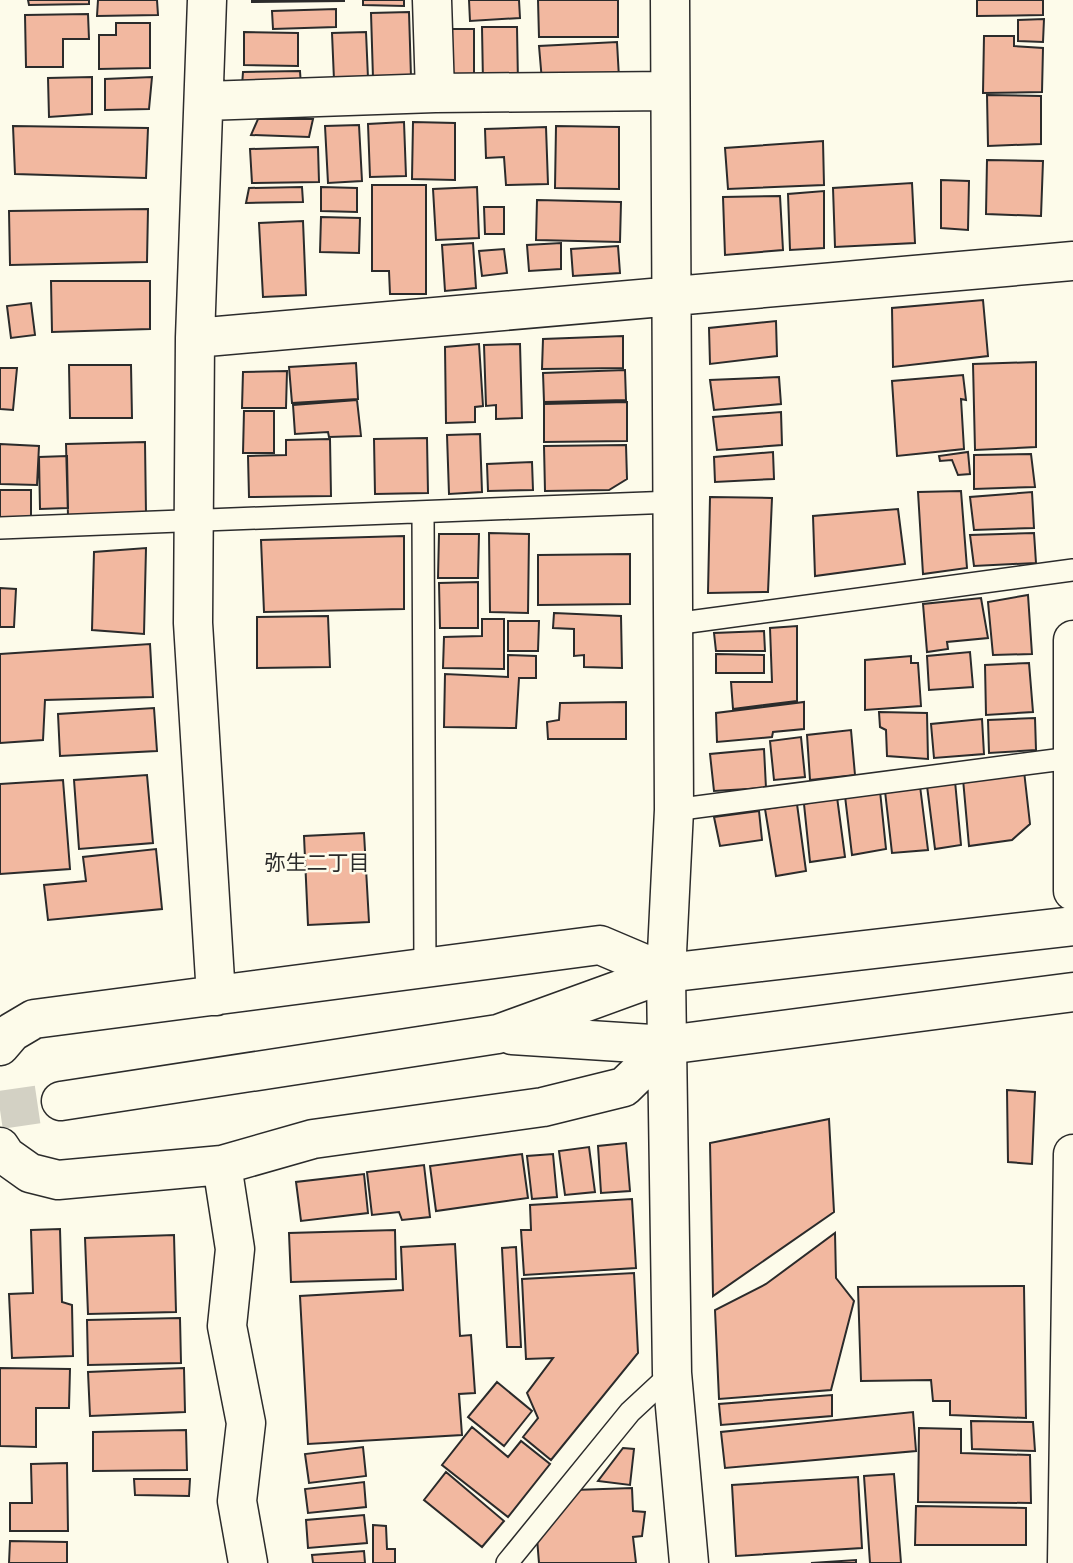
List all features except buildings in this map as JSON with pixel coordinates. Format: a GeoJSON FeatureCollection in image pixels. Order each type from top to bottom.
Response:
{"type":"FeatureCollection","features":[{"type":"Feature","properties":{"kind":"street"},"geometry":{"type":"LineString","coordinates":[[206,0],[205,101],[195,338],[192,623],[216,996]]}},
{"type":"Feature","properties":{"kind":"street"},"geometry":{"type":"LineString","coordinates":[[432,0],[435,93]]}},
{"type":"Feature","properties":{"kind":"street"},"geometry":{"type":"LineString","coordinates":[[670,0],[674,810],[666,973],[672,1373],[689,1563]]}},
{"type":"Feature","properties":{"kind":"street"},"geometry":{"type":"LineString","coordinates":[[205,101],[435,93],[670,91]]}},
{"type":"Feature","properties":{"kind":"street"},"geometry":{"type":"LineString","coordinates":[[195,338],[671,294],[1073,261]]}},
{"type":"Feature","properties":{"kind":"street"},"geometry":{"type":"LineString","coordinates":[[1073,640],[1073,891]]}},
{"type":"Feature","properties":{"kind":"street"},"geometry":{"type":"LineString","coordinates":[[61,1101],[498,1034],[666,973],[1073,926]]}},
{"type":"Feature","properties":{"kind":"street"},"geometry":{"type":"LineString","coordinates":[[0,1046],[12,1032],[34,1019],[600,945],[666,973]]}},
{"type":"Feature","properties":{"kind":"street"},"geometry":{"type":"LineString","coordinates":[[498,1034],[667,1045],[1073,992]]}},
{"type":"Feature","properties":{"kind":"street"},"geometry":{"type":"LineString","coordinates":[[2,1158],[30,1173],[58,1180],[222,1165],[313,1139],[543,1107],[624,1087],[667,1045]]}},
{"type":"Feature","properties":{"kind":"street"},"geometry":{"type":"LineString","coordinates":[[1067,1563],[1073,1154]]}},
{"type":"Feature","properties":{"kind":"street"},"geometry":{"type":"LineString","coordinates":[[222,1165],[235,1249],[227,1326],[246,1423],[237,1502],[248,1563]]}},
{"type":"Feature","properties":{"kind":"lane"},"geometry":{"type":"LineString","coordinates":[[0,528],[673,502]]}},
{"type":"Feature","properties":{"kind":"lane"},"geometry":{"type":"LineString","coordinates":[[423,512],[425,968]]}},
{"type":"Feature","properties":{"kind":"lane"},"geometry":{"type":"LineString","coordinates":[[674,624],[1073,570]]}},
{"type":"Feature","properties":{"kind":"lane"},"geometry":{"type":"LineString","coordinates":[[674,810],[1071,758]]}},
{"type":"Feature","properties":{"kind":"lane"},"geometry":{"type":"LineString","coordinates":[[507,1563],[630,1412],[672,1373]]}},
{"type":"Feature","properties":{"kind":"tunnel"},"geometry":{"type":"LineString","coordinates":[[0,1110],[61,1101]]}},
{"type":"Feature","properties":{"kind":"district","name":"弥生二丁目"},"geometry":{"type":"Point","coordinates":[317,863]}}]}
